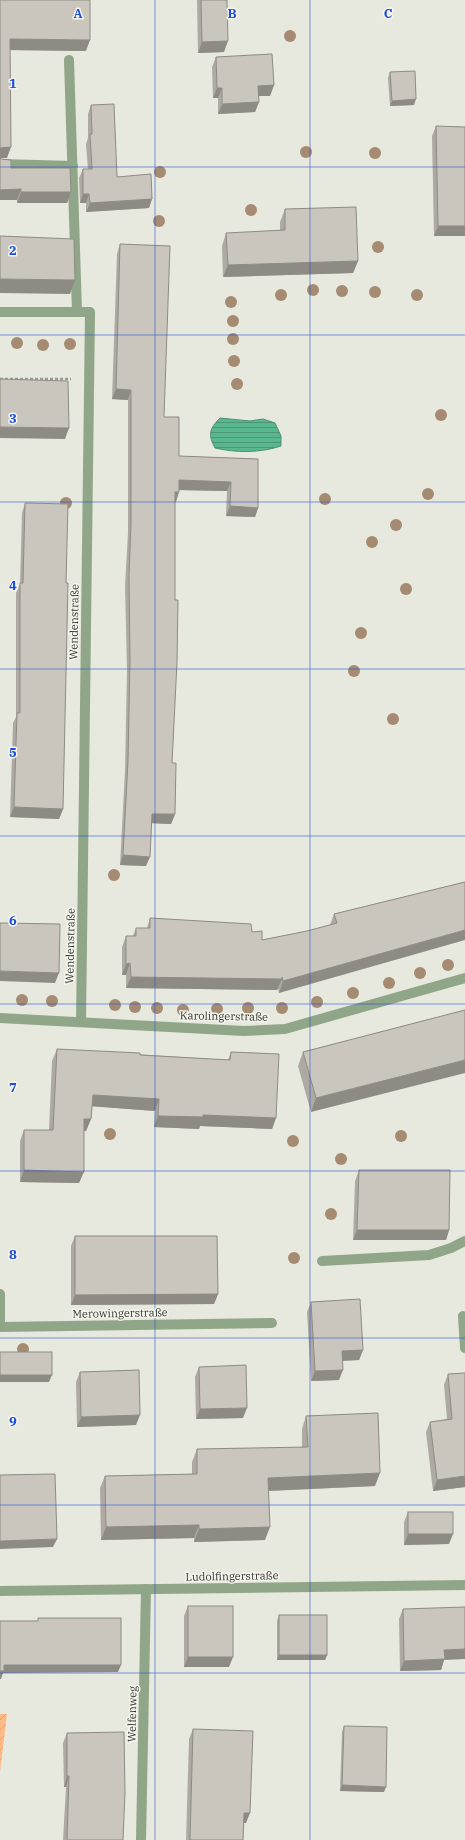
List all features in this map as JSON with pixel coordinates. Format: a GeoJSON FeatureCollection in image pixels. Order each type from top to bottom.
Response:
{"type":"FeatureCollection","features":[{"type":"Feature","properties":{"kind":"street"},"geometry":{"type":"LineString","coordinates":[[69,60],[77,312]]}},
{"type":"Feature","properties":{"kind":"street"},"geometry":{"type":"LineString","coordinates":[[0,164],[73,166]]}},
{"type":"Feature","properties":{"kind":"street","name":"Wendenstraße"},"geometry":{"type":"LineString","coordinates":[[0,312],[90,312],[81,1022]]}},
{"type":"Feature","properties":{"kind":"street","name":"Karolingerstraße"},"geometry":{"type":"LineString","coordinates":[[0,1018],[244,1031],[285,1029],[465,978]]}},
{"type":"Feature","properties":{"kind":"street"},"geometry":{"type":"LineString","coordinates":[[322,1261],[429,1256],[452,1248],[465,1241]]}},
{"type":"Feature","properties":{"kind":"street","name":"Merowingerstraße"},"geometry":{"type":"LineString","coordinates":[[0,1294],[0,1327],[272,1323]]}},
{"type":"Feature","properties":{"kind":"street"},"geometry":{"type":"LineString","coordinates":[[462,1316],[465,1348]]}},
{"type":"Feature","properties":{"kind":"street","name":"Ludolfingerstraße"},"geometry":{"type":"LineString","coordinates":[[0,1591],[465,1585]]}},
{"type":"Feature","properties":{"kind":"street","name":"Welfenweg"},"geometry":{"type":"LineString","coordinates":[[142,1840],[146,1589]]}},
{"type":"Feature","properties":{"kind":"path"},"geometry":{"type":"LineString","coordinates":[[0,379],[89,380]]}},
{"type":"Feature","properties":{"kind":"shaded area"},"geometry":{"type":"Polygon","coordinates":[[[220,418],[250,421],[263,419],[275,423],[281,436],[281,446],[248,452],[215,448],[211,439],[211,432],[220,418]]]}},
{"type":"Feature","properties":{"kind":"shaded area"},"geometry":{"type":"Polygon","coordinates":[[[0,1714],[7,1714],[0,1772],[0,1714]]]}},
{"type":"Feature","properties":{"kind":"building"},"geometry":{"type":"Polygon","coordinates":[[[0,0],[90,0],[90,40],[10,39],[11,147],[0,148],[0,0]]]}},
{"type":"Feature","properties":{"kind":"building"},"geometry":{"type":"Polygon","coordinates":[[[201,0],[227,0],[228,41],[202,42],[201,0]]]}},
{"type":"Feature","properties":{"kind":"building"},"geometry":{"type":"Polygon","coordinates":[[[272,54],[274,85],[258,86],[259,102],[222,104],[222,88],[217,88],[216,57],[272,54]]]}},
{"type":"Feature","properties":{"kind":"building"},"geometry":{"type":"Polygon","coordinates":[[[415,71],[416,99],[392,101],[390,72],[415,71]]]}},
{"type":"Feature","properties":{"kind":"building"},"geometry":{"type":"Polygon","coordinates":[[[114,104],[117,177],[151,174],[152,199],[90,203],[89,194],[83,194],[83,169],[92,169],[90,134],[92,134],[91,105],[114,104]]]}},
{"type":"Feature","properties":{"kind":"building"},"geometry":{"type":"Polygon","coordinates":[[[436,126],[465,127],[465,226],[438,226],[436,126]]]}},
{"type":"Feature","properties":{"kind":"building"},"geometry":{"type":"Polygon","coordinates":[[[0,158],[11,160],[11,168],[70,168],[71,192],[21,192],[21,189],[0,190],[0,158]]]}},
{"type":"Feature","properties":{"kind":"building"},"geometry":{"type":"Polygon","coordinates":[[[356,207],[358,261],[228,265],[226,233],[285,230],[285,209],[356,207]]]}},
{"type":"Feature","properties":{"kind":"building"},"geometry":{"type":"Polygon","coordinates":[[[0,236],[74,239],[75,280],[0,279],[0,236]]]}},
{"type":"Feature","properties":{"kind":"building"},"geometry":{"type":"Polygon","coordinates":[[[120,244],[170,246],[164,417],[179,417],[179,456],[258,459],[258,508],[230,506],[231,482],[179,480],[179,492],[175,492],[175,600],[178,600],[177,662],[172,763],[176,763],[175,814],[152,814],[150,857],[123,855],[128,761],[130,660],[129,576],[131,523],[131,390],[116,389],[120,244]]]}},
{"type":"Feature","properties":{"kind":"building"},"geometry":{"type":"Polygon","coordinates":[[[0,379],[68,381],[69,428],[0,427],[0,379]]]}},
{"type":"Feature","properties":{"kind":"building"},"geometry":{"type":"Polygon","coordinates":[[[25,503],[68,504],[66,583],[68,583],[63,809],[14,807],[17,713],[20,713],[20,583],[23,583],[25,503]]]}},
{"type":"Feature","properties":{"kind":"building"},"geometry":{"type":"Polygon","coordinates":[[[465,882],[465,930],[283,981],[282,977],[282,979],[131,977],[130,963],[126,964],[126,936],[136,936],[136,928],[150,928],[150,918],[251,924],[252,932],[262,931],[262,940],[337,923],[334,914],[465,882]]]}},
{"type":"Feature","properties":{"kind":"building"},"geometry":{"type":"Polygon","coordinates":[[[0,923],[60,924],[59,973],[0,971],[0,923]]]}},
{"type":"Feature","properties":{"kind":"building"},"geometry":{"type":"Polygon","coordinates":[[[465,1010],[465,1060],[316,1098],[303,1052],[465,1010]]]}},
{"type":"Feature","properties":{"kind":"building"},"geometry":{"type":"Polygon","coordinates":[[[57,1049],[140,1053],[140,1055],[230,1060],[231,1052],[279,1054],[276,1118],[203,1115],[203,1117],[158,1116],[159,1099],[93,1095],[91,1119],[84,1119],[84,1172],[24,1170],[24,1130],[53,1130],[57,1049]]]}},
{"type":"Feature","properties":{"kind":"building"},"geometry":{"type":"Polygon","coordinates":[[[359,1170],[450,1170],[449,1230],[357,1230],[359,1170]]]}},
{"type":"Feature","properties":{"kind":"building"},"geometry":{"type":"Polygon","coordinates":[[[75,1236],[217,1236],[218,1294],[75,1295],[75,1236]]]}},
{"type":"Feature","properties":{"kind":"building"},"geometry":{"type":"Polygon","coordinates":[[[360,1299],[363,1350],[342,1351],[343,1370],[315,1371],[311,1302],[360,1299]]]}},
{"type":"Feature","properties":{"kind":"building"},"geometry":{"type":"Polygon","coordinates":[[[0,1352],[52,1352],[52,1375],[0,1375],[0,1352]]]}},
{"type":"Feature","properties":{"kind":"building"},"geometry":{"type":"Polygon","coordinates":[[[246,1365],[247,1408],[200,1409],[199,1367],[246,1365]]]}},
{"type":"Feature","properties":{"kind":"building"},"geometry":{"type":"Polygon","coordinates":[[[139,1370],[140,1415],[81,1417],[80,1372],[139,1370]]]}},
{"type":"Feature","properties":{"kind":"building"},"geometry":{"type":"Polygon","coordinates":[[[465,1373],[465,1476],[437,1480],[430,1422],[452,1419],[448,1374],[465,1373]]]}},
{"type":"Feature","properties":{"kind":"building"},"geometry":{"type":"Polygon","coordinates":[[[378,1413],[380,1473],[268,1478],[270,1527],[199,1529],[199,1525],[106,1527],[105,1476],[197,1474],[197,1449],[308,1447],[306,1416],[378,1413]]]}},
{"type":"Feature","properties":{"kind":"building"},"geometry":{"type":"Polygon","coordinates":[[[55,1474],[57,1539],[0,1541],[0,1475],[55,1474]]]}},
{"type":"Feature","properties":{"kind":"building"},"geometry":{"type":"Polygon","coordinates":[[[408,1512],[453,1512],[453,1534],[408,1534],[408,1512]]]}},
{"type":"Feature","properties":{"kind":"building"},"geometry":{"type":"Polygon","coordinates":[[[188,1606],[233,1606],[233,1657],[188,1657],[188,1606]]]}},
{"type":"Feature","properties":{"kind":"building"},"geometry":{"type":"Polygon","coordinates":[[[465,1607],[465,1649],[444,1650],[445,1659],[404,1661],[403,1609],[465,1607]]]}},
{"type":"Feature","properties":{"kind":"building"},"geometry":{"type":"Polygon","coordinates":[[[279,1615],[327,1615],[327,1655],[279,1655],[279,1615]]]}},
{"type":"Feature","properties":{"kind":"building"},"geometry":{"type":"Polygon","coordinates":[[[38,1618],[121,1618],[121,1665],[4,1665],[4,1671],[0,1671],[0,1621],[38,1621],[38,1618]]]}},
{"type":"Feature","properties":{"kind":"building"},"geometry":{"type":"Polygon","coordinates":[[[344,1726],[387,1727],[386,1787],[342,1785],[344,1726]]]}},
{"type":"Feature","properties":{"kind":"building"},"geometry":{"type":"Polygon","coordinates":[[[193,1729],[253,1731],[250,1813],[244,1813],[243,1840],[190,1840],[193,1729]]]}},
{"type":"Feature","properties":{"kind":"building"},"geometry":{"type":"Polygon","coordinates":[[[124,1732],[125,1793],[123,1840],[67,1840],[69,1776],[67,1776],[67,1733],[124,1732]]]}}]}
